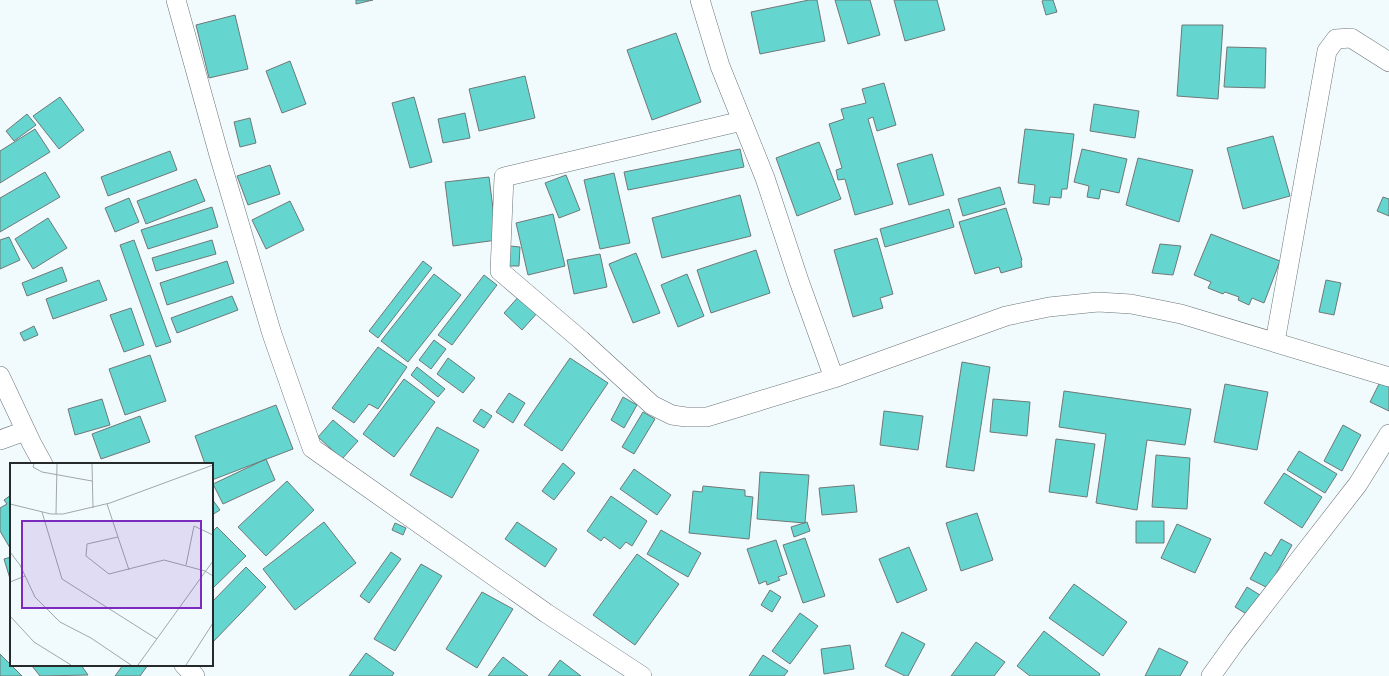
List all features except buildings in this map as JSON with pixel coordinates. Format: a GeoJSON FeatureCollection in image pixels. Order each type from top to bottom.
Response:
{"type":"FeatureCollection","features":[{"type":"Feature","properties":{"kind":"street"},"geometry":{"type":"LineString","coordinates":[[176,0],[218,155],[270,326],[312,448],[546,613],[642,676]]}},
{"type":"Feature","properties":{"kind":"street"},"geometry":{"type":"LineString","coordinates":[[700,0],[720,66],[764,178],[834,378]]}},
{"type":"Feature","properties":{"kind":"street"},"geometry":{"type":"LineString","coordinates":[[1275,342],[1327,51],[1336,39],[1351,38],[1389,62]]}},
{"type":"Feature","properties":{"kind":"street"},"geometry":{"type":"LineString","coordinates":[[742,122],[504,177],[500,271],[581,340],[652,405],[672,415],[707,417],[834,378],[1006,316],[1049,307],[1098,302],[1131,304],[1181,314],[1389,377]]}},
{"type":"Feature","properties":{"kind":"street"},"geometry":{"type":"LineString","coordinates":[[0,376],[42,463]]}},
{"type":"Feature","properties":{"kind":"street"},"geometry":{"type":"LineString","coordinates":[[0,440],[26,431]]}},
{"type":"Feature","properties":{"kind":"street"},"geometry":{"type":"LineString","coordinates":[[1211,676],[1236,641],[1358,484],[1389,434]]}},
{"type":"Feature","properties":{"kind":"street"},"geometry":{"type":"LineString","coordinates":[[185,666],[195,676]]}}]}
